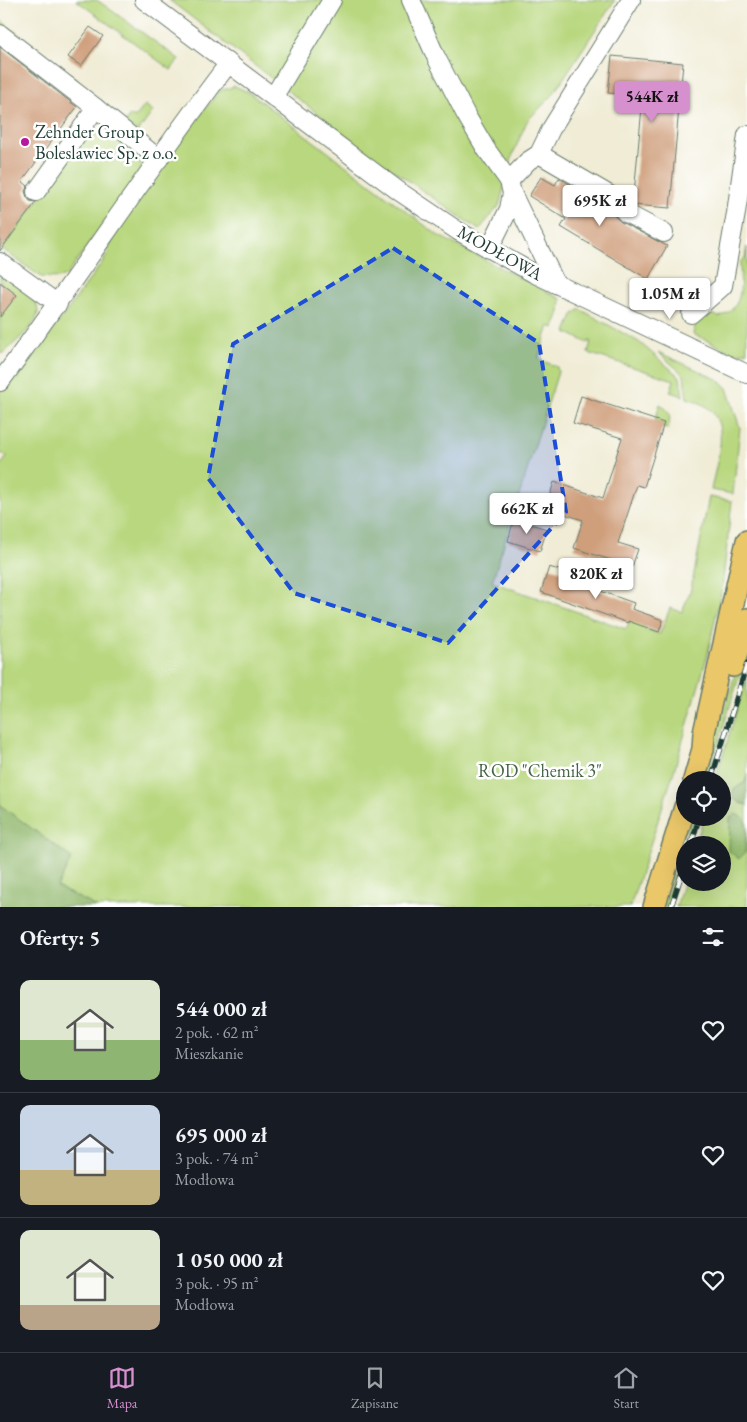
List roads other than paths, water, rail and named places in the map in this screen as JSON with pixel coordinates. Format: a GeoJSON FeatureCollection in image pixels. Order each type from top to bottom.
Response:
{"type":"FeatureCollection","features":[{"type":"Feature","properties":{"kind":"main road"},"geometry":{"type":"LineString","coordinates":[[703,749],[704,733],[747,541]]}},
{"type":"Feature","properties":{"kind":"main road"},"geometry":{"type":"LineString","coordinates":[[697,771],[703,749],[711,734],[747,619]]}},
{"type":"Feature","properties":{"kind":"main road"},"geometry":{"type":"LineString","coordinates":[[654,907],[679,826]]}},
{"type":"Feature","properties":{"kind":"street","name":"MODŁOWA"},"geometry":{"type":"LineString","coordinates":[[144,0],[400,192],[458,231],[556,284],[747,374]]}},
{"type":"Feature","properties":{"kind":"street"},"geometry":{"type":"LineString","coordinates":[[274,96],[332,0]]}},
{"type":"Feature","properties":{"kind":"street"},"geometry":{"type":"LineString","coordinates":[[411,0],[422,29],[466,115],[511,187],[556,284]]}},
{"type":"Feature","properties":{"kind":"street"},"geometry":{"type":"LineString","coordinates":[[489,249],[509,209],[511,187],[528,162],[539,154],[551,129],[631,0]]}},
{"type":"Feature","properties":{"kind":"street"},"geometry":{"type":"LineString","coordinates":[[0,34],[96,108],[159,160]]}},
{"type":"Feature","properties":{"kind":"street"},"geometry":{"type":"LineString","coordinates":[[1,379],[58,304],[199,100],[229,63]]}},
{"type":"Feature","properties":{"kind":"street"},"geometry":{"type":"LineString","coordinates":[[36,192],[96,108]]}},
{"type":"Feature","properties":{"kind":"street"},"geometry":{"type":"LineString","coordinates":[[691,314],[723,286],[747,135]]}},
{"type":"Feature","properties":{"kind":"street"},"geometry":{"type":"LineString","coordinates":[[539,154],[608,194],[626,213],[664,233]]}},
{"type":"Feature","properties":{"kind":"street"},"geometry":{"type":"LineString","coordinates":[[0,262],[58,304]]}},
{"type":"Feature","properties":{"kind":"railway"},"geometry":{"type":"LineString","coordinates":[[714,771],[747,664]]}},
{"type":"Feature","properties":{"kind":"railway"},"geometry":{"type":"LineString","coordinates":[[694,836],[697,826]]}},
{"type":"Feature","properties":{"kind":"railway"},"geometry":{"type":"LineString","coordinates":[[671,907],[676,891]]}},
{"type":"Feature","properties":{"kind":"place","name":"Zehnder Group Boleslawiec Sp. z o.o."},"geometry":{"type":"Point","coordinates":[25,142]}},
{"type":"Feature","properties":{"kind":"park label","name":"ROD \"Chemik 3\""},"geometry":{"type":"Point","coordinates":[540,771]}}]}
